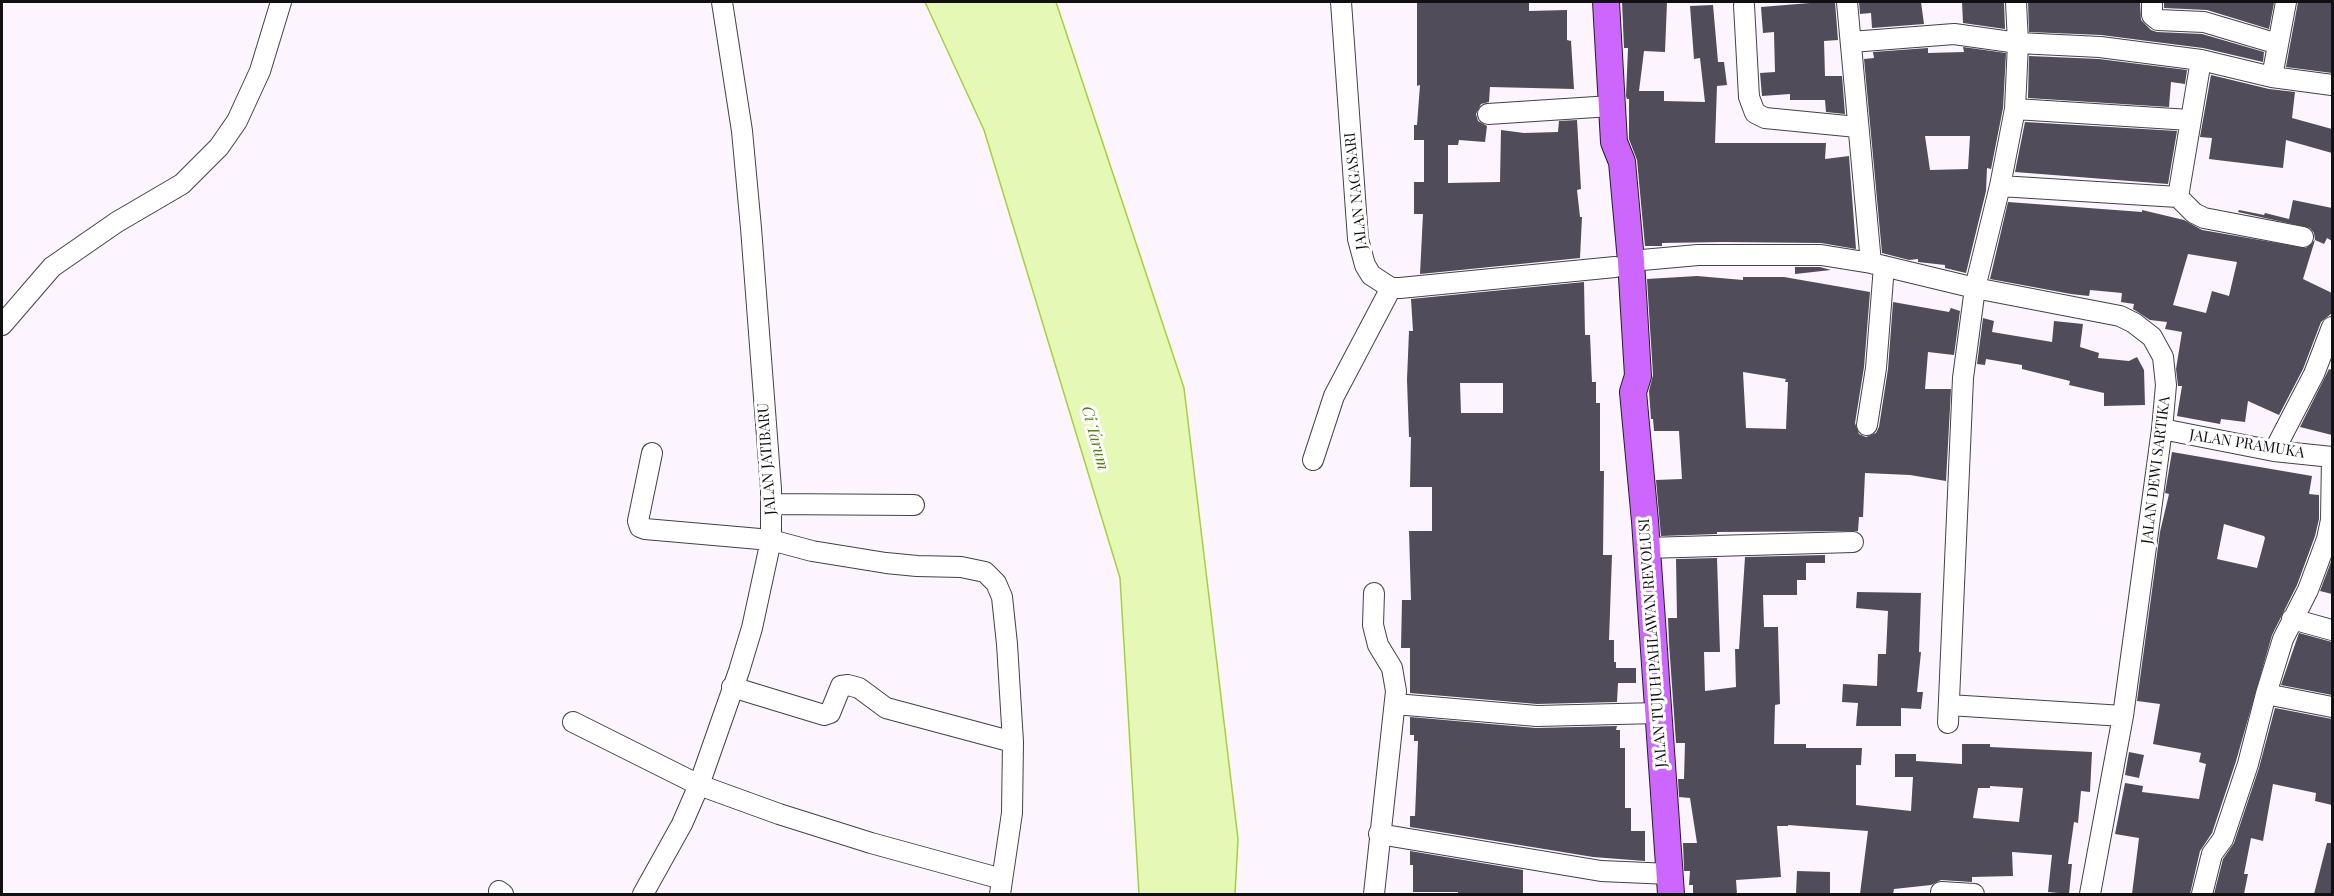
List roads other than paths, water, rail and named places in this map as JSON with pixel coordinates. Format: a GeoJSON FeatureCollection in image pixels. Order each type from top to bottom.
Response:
{"type":"FeatureCollection","features":[{"type":"Feature","properties":{"kind":"main road","name":"JALAN TUJUH PAHLAWAN REVOLUSI"},"geometry":{"type":"LineString","coordinates":[[1606,2],[1614,142],[1622,162],[1626,376],[1634,392],[1670,884]]}},
{"type":"Feature","properties":{"kind":"street"},"geometry":{"type":"LineString","coordinates":[[2,325],[52,267],[117,222],[182,184],[219,147],[237,122],[260,71],[281,2]]}},
{"type":"Feature","properties":{"kind":"street","name":"JALAN JATIBARU"},"geometry":{"type":"LineString","coordinates":[[643,894],[682,824],[699,785],[752,628],[771,540],[771,504],[756,280],[743,142],[722,2]]}},
{"type":"Feature","properties":{"kind":"street","name":"JALAN NAGASARI"},"geometry":{"type":"LineString","coordinates":[[1341,2],[1358,239],[1365,265],[1371,275],[1391,288]]}},
{"type":"Feature","properties":{"kind":"street"},"geometry":{"type":"LineString","coordinates":[[1848,2],[1857,127],[1877,265],[1876,368],[1867,425]]}},
{"type":"Feature","properties":{"kind":"street"},"geometry":{"type":"LineString","coordinates":[[2016,2],[2018,43],[2015,109],[2000,186],[1974,288],[1963,378],[1948,714],[2123,716]]}},
{"type":"Feature","properties":{"kind":"street"},"geometry":{"type":"LineString","coordinates":[[2152,2],[2151,15],[2158,20],[2204,22],[2278,44]]}},
{"type":"Feature","properties":{"kind":"street"},"geometry":{"type":"LineString","coordinates":[[2272,77],[2286,2]]}},
{"type":"Feature","properties":{"kind":"street"},"geometry":{"type":"LineString","coordinates":[[1744,5],[1749,97],[1755,113],[1765,118],[1857,127]]}},
{"type":"Feature","properties":{"kind":"street"},"geometry":{"type":"LineString","coordinates":[[1851,42],[1954,34],[2018,43],[2100,47],[2201,60],[2272,77],[2332,85]]}},
{"type":"Feature","properties":{"kind":"street"},"geometry":{"type":"LineString","coordinates":[[2178,197],[2201,60]]}},
{"type":"Feature","properties":{"kind":"street"},"geometry":{"type":"LineString","coordinates":[[1488,114],[1611,106]]}},
{"type":"Feature","properties":{"kind":"street"},"geometry":{"type":"LineString","coordinates":[[2015,109],[2190,120]]}},
{"type":"Feature","properties":{"kind":"street"},"geometry":{"type":"LineString","coordinates":[[2000,186],[2178,197],[2194,213],[2204,218],[2303,237]]}},
{"type":"Feature","properties":{"kind":"street","name":"JALAN DEWI SARTIKA"},"geometry":{"type":"LineString","coordinates":[[1623,264],[1698,255],[1821,255],[2120,316],[2134,323],[2152,337],[2163,357],[2166,385],[2162,429],[2123,716],[2090,894]]}},
{"type":"Feature","properties":{"kind":"street"},"geometry":{"type":"LineString","coordinates":[[1313,460],[1334,396],[1391,288],[1623,264]]}},
{"type":"Feature","properties":{"kind":"street"},"geometry":{"type":"LineString","coordinates":[[2274,452],[2313,374],[2332,327]]}},
{"type":"Feature","properties":{"kind":"street","name":"JALAN PRAMUKA"},"geometry":{"type":"LineString","coordinates":[[2162,429],[2274,452],[2332,457]]}},
{"type":"Feature","properties":{"kind":"street"},"geometry":{"type":"LineString","coordinates":[[573,722],[699,785],[779,814],[1001,887],[1012,813],[1013,742],[1002,597],[996,583],[985,572],[961,567],[886,563],[812,551],[771,540],[651,530],[640,527],[638,521],[652,453]]}},
{"type":"Feature","properties":{"kind":"street"},"geometry":{"type":"LineString","coordinates":[[2202,894],[2212,853],[2223,839],[2248,764],[2283,639],[2308,590],[2329,531],[2332,457]]}},
{"type":"Feature","properties":{"kind":"street"},"geometry":{"type":"LineString","coordinates":[[771,504],[914,505]]}},
{"type":"Feature","properties":{"kind":"street"},"geometry":{"type":"LineString","coordinates":[[1646,548],[1853,542]]}},
{"type":"Feature","properties":{"kind":"street"},"geometry":{"type":"LineString","coordinates":[[1374,593],[1373,625],[1378,645],[1394,674],[1395,704],[1374,894]]}},
{"type":"Feature","properties":{"kind":"street"},"geometry":{"type":"LineString","coordinates":[[2292,619],[2332,630]]}},
{"type":"Feature","properties":{"kind":"street"},"geometry":{"type":"LineString","coordinates":[[732,687],[824,715],[830,713],[841,686],[848,685],[859,688],[886,708],[1013,742]]}},
{"type":"Feature","properties":{"kind":"street"},"geometry":{"type":"LineString","coordinates":[[2266,694],[2332,707]]}},
{"type":"Feature","properties":{"kind":"street"},"geometry":{"type":"LineString","coordinates":[[1395,704],[1537,716],[1658,713]]}},
{"type":"Feature","properties":{"kind":"street"},"geometry":{"type":"LineString","coordinates":[[1379,834],[1670,884]]}},
{"type":"Feature","properties":{"kind":"street"},"geometry":{"type":"LineString","coordinates":[[1941,892],[1974,894]]}},
{"type":"Feature","properties":{"kind":"water","name":"Ci Tarum"},"geometry":{"type":"Polygon","coordinates":[[[925,2],[1056,2],[1184,388],[1238,839],[1235,894],[1139,894],[1120,578],[984,130],[925,2]]]}}]}
